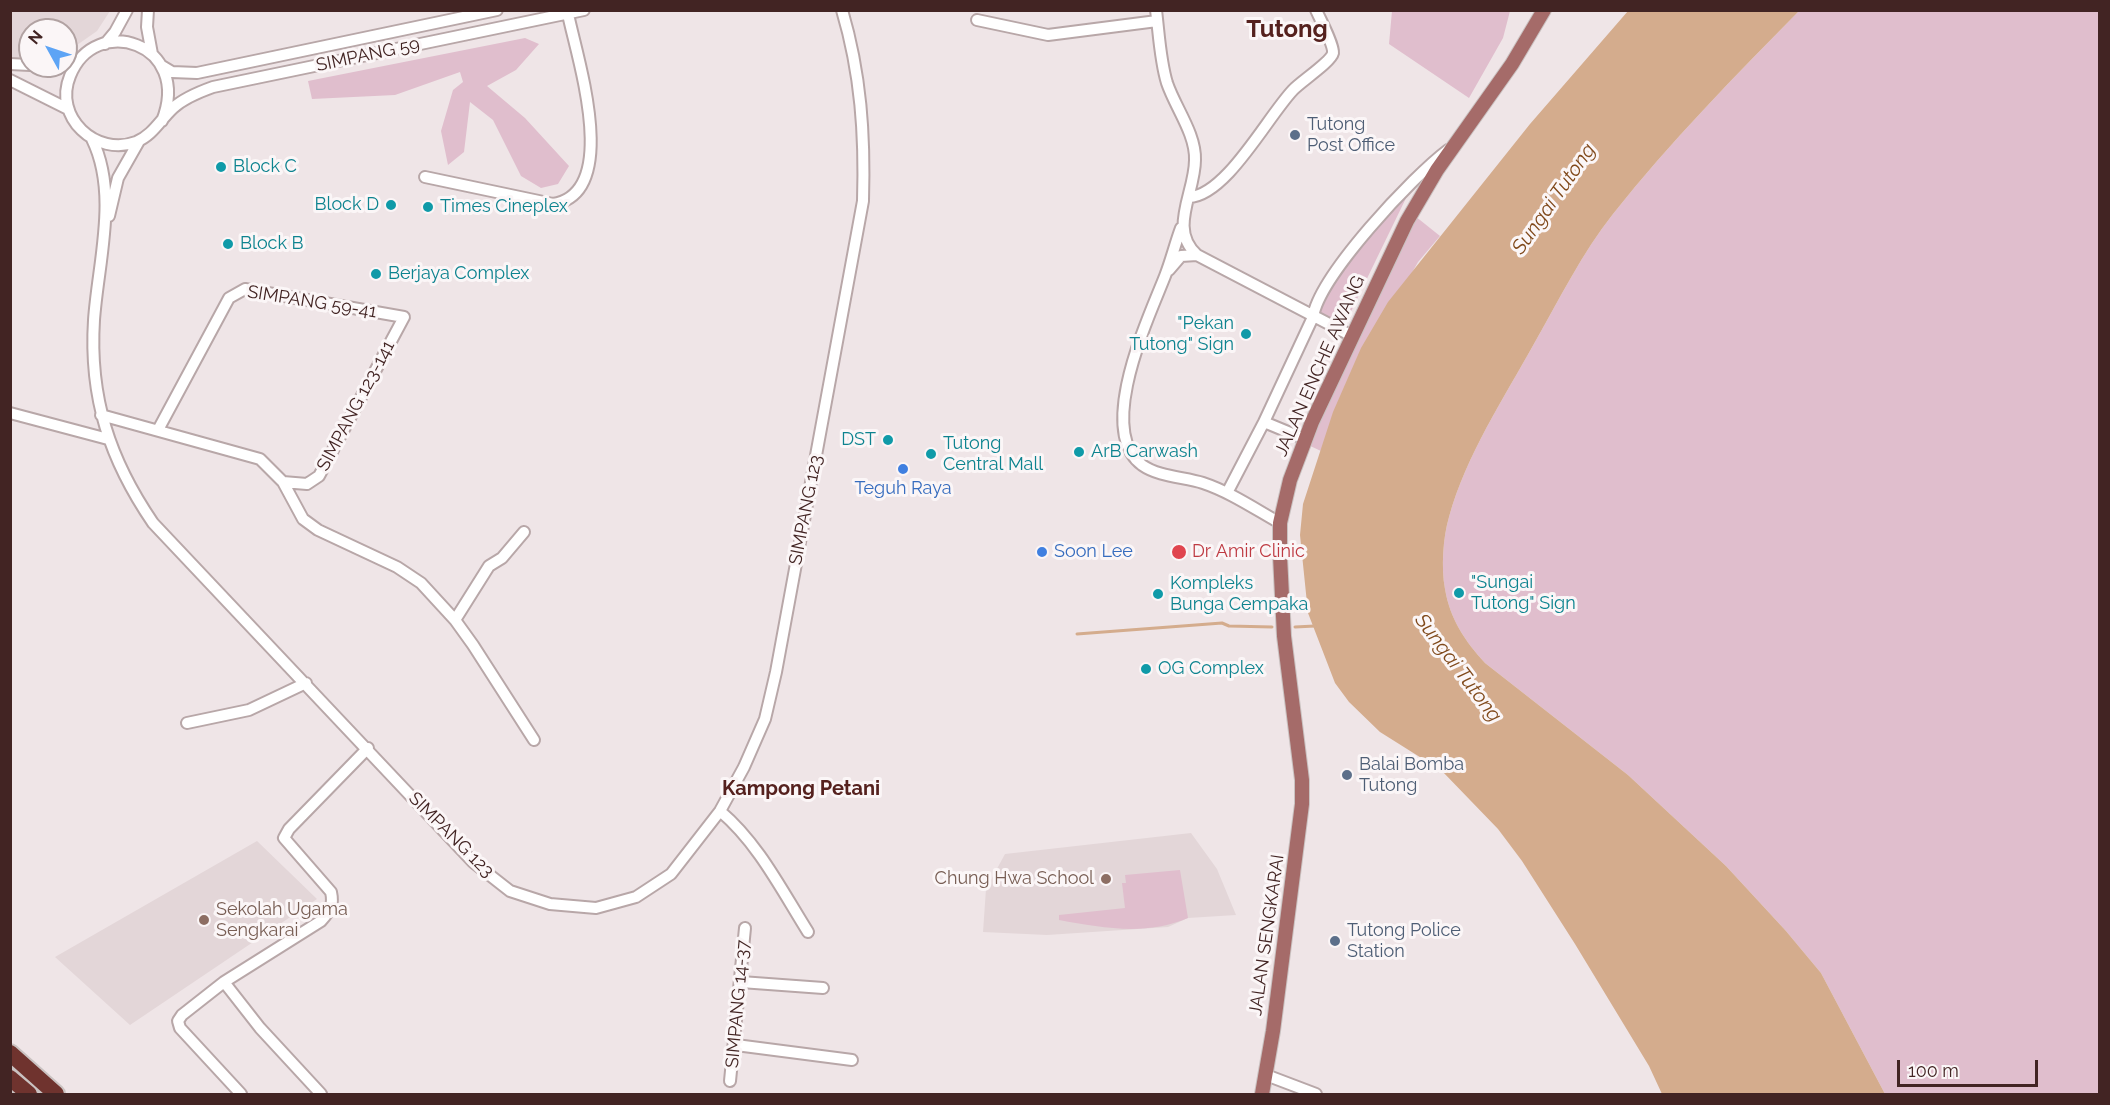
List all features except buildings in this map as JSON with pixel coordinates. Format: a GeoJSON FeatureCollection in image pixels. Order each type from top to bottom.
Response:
{"type":"FeatureCollection","features":[{"type":"Feature","properties":{"kind":"highway"},"geometry":{"type":"LineString","coordinates":[[10,1053],[56,1095]]}},
{"type":"Feature","properties":{"kind":"highway"},"geometry":{"type":"LineString","coordinates":[[10,1078],[29,1095]]}},
{"type":"Feature","properties":{"kind":"main road","name":"JALAN ENCHE AWANG"},"geometry":{"type":"LineString","coordinates":[[1302,780],[1284,636],[1280,523],[1305,439],[1407,221],[1454,145],[1489,100],[1544,10]]}},
{"type":"Feature","properties":{"kind":"main road","name":"JALAN SENGKARAI"},"geometry":{"type":"LineString","coordinates":[[1262,1095],[1299,837],[1302,780]]}},
{"type":"Feature","properties":{"kind":"street"},"geometry":{"type":"LineString","coordinates":[[105,44],[116,32],[127,10]]}},
{"type":"Feature","properties":{"kind":"street"},"geometry":{"type":"LineString","coordinates":[[148,10],[147,27],[153,55]]}},
{"type":"Feature","properties":{"kind":"street","name":"SIMPANG 59"},"geometry":{"type":"LineString","coordinates":[[162,66],[172,72],[197,73],[497,10]]}},
{"type":"Feature","properties":{"kind":"street","name":"SIMPANG 59"},"geometry":{"type":"LineString","coordinates":[[162,121],[173,108],[187,98],[213,87],[584,10]]}},
{"type":"Feature","properties":{"kind":"street","name":"SIMPANG 123"},"geometry":{"type":"LineString","coordinates":[[92,139],[103,174],[103,246],[94,331],[95,379],[108,439],[129,486],[153,524],[368,748],[473,862],[510,891],[550,904],[596,908],[636,897],[671,874],[720,811],[744,767],[765,719],[863,201],[864,128],[855,57],[842,10]]}},
{"type":"Feature","properties":{"kind":"street"},"geometry":{"type":"LineString","coordinates":[[1189,196],[1205,193],[1241,159],[1292,91],[1330,59],[1333,48],[1316,10]]}},
{"type":"Feature","properties":{"kind":"street"},"geometry":{"type":"LineString","coordinates":[[425,177],[553,204],[566,202],[575,196],[583,185],[592,138],[568,14]]}},
{"type":"Feature","properties":{"kind":"street"},"geometry":{"type":"LineString","coordinates":[[977,20],[1048,35],[1157,16],[1167,81],[1194,148],[1196,159],[1184,218],[1166,275],[1131,363],[1124,419],[1128,446],[1137,460],[1148,468],[1202,483],[1227,493],[1280,523]]}},
{"type":"Feature","properties":{"kind":"street"},"geometry":{"type":"LineString","coordinates":[[69,78],[66,93],[68,109],[82,131],[92,139],[115,146],[138,141],[152,133],[162,121],[169,103],[169,84],[162,66],[153,55],[130,43],[105,44],[78,58]]}},
{"type":"Feature","properties":{"kind":"street"},"geometry":{"type":"LineString","coordinates":[[10,80],[68,109]]}},
{"type":"Feature","properties":{"kind":"street","name":"SIMPANG 123"},"geometry":{"type":"LineString","coordinates":[[103,246],[118,178],[138,141]]}},
{"type":"Feature","properties":{"kind":"street"},"geometry":{"type":"LineString","coordinates":[[1227,493],[1264,422],[1313,317],[1315,303],[1344,258],[1433,161],[1454,145]]}},
{"type":"Feature","properties":{"kind":"street"},"geometry":{"type":"LineString","coordinates":[[1184,218],[1183,238],[1197,255],[1352,336]]}},
{"type":"Feature","properties":{"kind":"street"},"geometry":{"type":"LineString","coordinates":[[1166,275],[1181,256],[1197,255]]}},
{"type":"Feature","properties":{"kind":"street","name":"SIMPANG 59-41"},"geometry":{"type":"LineString","coordinates":[[158,430],[229,298],[237,292],[245,289],[404,317]]}},
{"type":"Feature","properties":{"kind":"street","name":"SIMPANG 123-141"},"geometry":{"type":"LineString","coordinates":[[283,482],[307,484],[319,476],[404,317]]}},
{"type":"Feature","properties":{"kind":"street"},"geometry":{"type":"LineString","coordinates":[[10,413],[108,439]]}},
{"type":"Feature","properties":{"kind":"street"},"geometry":{"type":"LineString","coordinates":[[101,415],[260,459],[283,482],[303,519],[318,530],[397,567],[421,583],[455,620],[534,740]]}},
{"type":"Feature","properties":{"kind":"street"},"geometry":{"type":"LineString","coordinates":[[1264,422],[1305,439]]}},
{"type":"Feature","properties":{"kind":"street"},"geometry":{"type":"LineString","coordinates":[[455,620],[489,566],[502,558],[524,532]]}},
{"type":"Feature","properties":{"kind":"street"},"geometry":{"type":"LineString","coordinates":[[187,723],[249,710],[306,683]]}},
{"type":"Feature","properties":{"kind":"street"},"geometry":{"type":"LineString","coordinates":[[242,1095],[180,1028],[178,1021],[182,1015],[224,982],[321,921],[329,912],[334,903],[331,892],[284,838],[289,829],[368,748]]}},
{"type":"Feature","properties":{"kind":"street"},"geometry":{"type":"LineString","coordinates":[[720,811],[739,827],[756,848],[808,932]]}},
{"type":"Feature","properties":{"kind":"street","name":"SIMPANG 14-37"},"geometry":{"type":"LineString","coordinates":[[730,1081],[736,1045],[745,928]]}},
{"type":"Feature","properties":{"kind":"street"},"geometry":{"type":"LineString","coordinates":[[224,982],[260,1028],[321,1095]]}},
{"type":"Feature","properties":{"kind":"street"},"geometry":{"type":"LineString","coordinates":[[741,982],[823,988]]}},
{"type":"Feature","properties":{"kind":"street"},"geometry":{"type":"LineString","coordinates":[[736,1045],[852,1060]]}},
{"type":"Feature","properties":{"kind":"street"},"geometry":{"type":"LineString","coordinates":[[1266,1075],[1316,1095]]}},
{"type":"Feature","properties":{"kind":"shaded area"},"geometry":{"type":"Polygon","coordinates":[[[11,10],[110,11],[97,31],[78,44],[78,18],[18,18],[18,58],[11,58],[11,10]]]}},
{"type":"Feature","properties":{"kind":"shaded area"},"geometry":{"type":"Polygon","coordinates":[[[1392,10],[1510,11],[1503,38],[1469,98],[1389,44],[1392,10]]]}},
{"type":"Feature","properties":{"kind":"shaded area"},"geometry":{"type":"Polygon","coordinates":[[[1799,11],[2099,11],[2099,1094],[1885,1094],[1821,973],[1786,931],[1726,866],[1628,775],[1485,663],[1459,629],[1447,600],[1443,572],[1444,543],[1456,494],[1465,471],[1487,427],[1581,261],[1613,214],[1657,161],[1799,11]]]}},
{"type":"Feature","properties":{"kind":"shaded area"},"geometry":{"type":"Polygon","coordinates":[[[525,38],[539,44],[516,70],[487,86],[525,118],[569,166],[558,184],[541,188],[521,176],[493,120],[470,102],[464,152],[448,165],[441,131],[453,90],[463,82],[460,72],[395,95],[312,99],[308,81],[525,38]]]}},
{"type":"Feature","properties":{"kind":"shaded area"},"geometry":{"type":"Polygon","coordinates":[[[1408,194],[1342,330],[1313,314],[1334,275],[1408,194]]]}},
{"type":"Feature","properties":{"kind":"shaded area"},"geometry":{"type":"Polygon","coordinates":[[[1415,216],[1440,236],[1418,262],[1334,412],[1321,451],[1306,444],[1415,216]]]}},
{"type":"Feature","properties":{"kind":"shaded area","name":"Chung Hwa School"},"geometry":{"type":"Polygon","coordinates":[[[1191,833],[1217,869],[1236,915],[1188,918],[1168,927],[1047,935],[983,932],[986,889],[1005,854],[1191,833]]]}},
{"type":"Feature","properties":{"kind":"shaded area","name":"Sekolah Ugama Sengkarai"},"geometry":{"type":"Polygon","coordinates":[[[257,841],[317,899],[130,1025],[55,957],[257,841]]]}},
{"type":"Feature","properties":{"kind":"shaded area"},"geometry":{"type":"Polygon","coordinates":[[[1180,870],[1188,918],[1172,924],[1140,929],[1108,928],[1059,920],[1059,915],[1125,908],[1122,883],[1126,883],[1125,875],[1180,870]]]}},
{"type":"Feature","properties":{"kind":"water","name":"Sungai Tutong"},"geometry":{"type":"Polygon","coordinates":[[[1628,11],[1799,11],[1657,161],[1613,214],[1581,261],[1487,427],[1465,471],[1456,494],[1444,543],[1443,572],[1447,600],[1459,629],[1485,663],[1628,775],[1726,866],[1786,931],[1821,973],[1885,1094],[1662,1094],[1649,1066],[1522,861],[1498,829],[1442,771],[1380,732],[1349,702],[1335,683],[1308,613],[1300,535],[1303,504],[1333,412],[1361,348],[1388,302],[1530,124],[1628,11]]]}},
{"type":"Feature","properties":{"kind":"waterway"},"geometry":{"type":"LineString","coordinates":[[1077,634],[1222,623],[1229,626],[1272,627]]}},
{"type":"Feature","properties":{"kind":"waterway"},"geometry":{"type":"LineString","coordinates":[[1295,627],[1315,626]]}},
{"type":"Feature","properties":{"kind":"place","name":"Tutong Post Office"},"geometry":{"type":"Point","coordinates":[1295,135]}},
{"type":"Feature","properties":{"kind":"place","name":"Block C"},"geometry":{"type":"Point","coordinates":[221,167]}},
{"type":"Feature","properties":{"kind":"place","name":"Block D"},"geometry":{"type":"Point","coordinates":[391,205]}},
{"type":"Feature","properties":{"kind":"place","name":"Times Cineplex"},"geometry":{"type":"Point","coordinates":[428,207]}},
{"type":"Feature","properties":{"kind":"place","name":"Block B"},"geometry":{"type":"Point","coordinates":[228,244]}},
{"type":"Feature","properties":{"kind":"place","name":"Berjaya Complex"},"geometry":{"type":"Point","coordinates":[376,274]}},
{"type":"Feature","properties":{"kind":"place","name":"\"Pekan Tutong\" Sign"},"geometry":{"type":"Point","coordinates":[1246,334]}},
{"type":"Feature","properties":{"kind":"place","name":"DST"},"geometry":{"type":"Point","coordinates":[888,440]}},
{"type":"Feature","properties":{"kind":"place","name":"ArB Carwash"},"geometry":{"type":"Point","coordinates":[1079,452]}},
{"type":"Feature","properties":{"kind":"place","name":"Tutong Central Mall"},"geometry":{"type":"Point","coordinates":[931,454]}},
{"type":"Feature","properties":{"kind":"place","name":"Teguh Raya"},"geometry":{"type":"Point","coordinates":[903,469]}},
{"type":"Feature","properties":{"kind":"place","name":"Soon Lee"},"geometry":{"type":"Point","coordinates":[1042,552]}},
{"type":"Feature","properties":{"kind":"place","name":"Dr Amir Clinic"},"geometry":{"type":"Point","coordinates":[1179,552]}},
{"type":"Feature","properties":{"kind":"place","name":"\"Sungai Tutong\" Sign"},"geometry":{"type":"Point","coordinates":[1459,593]}},
{"type":"Feature","properties":{"kind":"place","name":"Kompleks Bunga Cempaka"},"geometry":{"type":"Point","coordinates":[1158,594]}},
{"type":"Feature","properties":{"kind":"place","name":"OG Complex"},"geometry":{"type":"Point","coordinates":[1146,669]}},
{"type":"Feature","properties":{"kind":"place","name":"Balai Bomba Tutong"},"geometry":{"type":"Point","coordinates":[1347,775]}},
{"type":"Feature","properties":{"kind":"place","name":"Chung Hwa School"},"geometry":{"type":"Point","coordinates":[1106,879]}},
{"type":"Feature","properties":{"kind":"place","name":"Sekolah Ugama Sengkarai"},"geometry":{"type":"Point","coordinates":[204,920]}},
{"type":"Feature","properties":{"kind":"place","name":"Tutong Police Station"},"geometry":{"type":"Point","coordinates":[1335,941]}},
{"type":"Feature","properties":{"kind":"district","name":"Tutong"},"geometry":{"type":"Point","coordinates":[1287,30]}},
{"type":"Feature","properties":{"kind":"district","name":"Kampong Petani"},"geometry":{"type":"Point","coordinates":[801,789]}}]}
